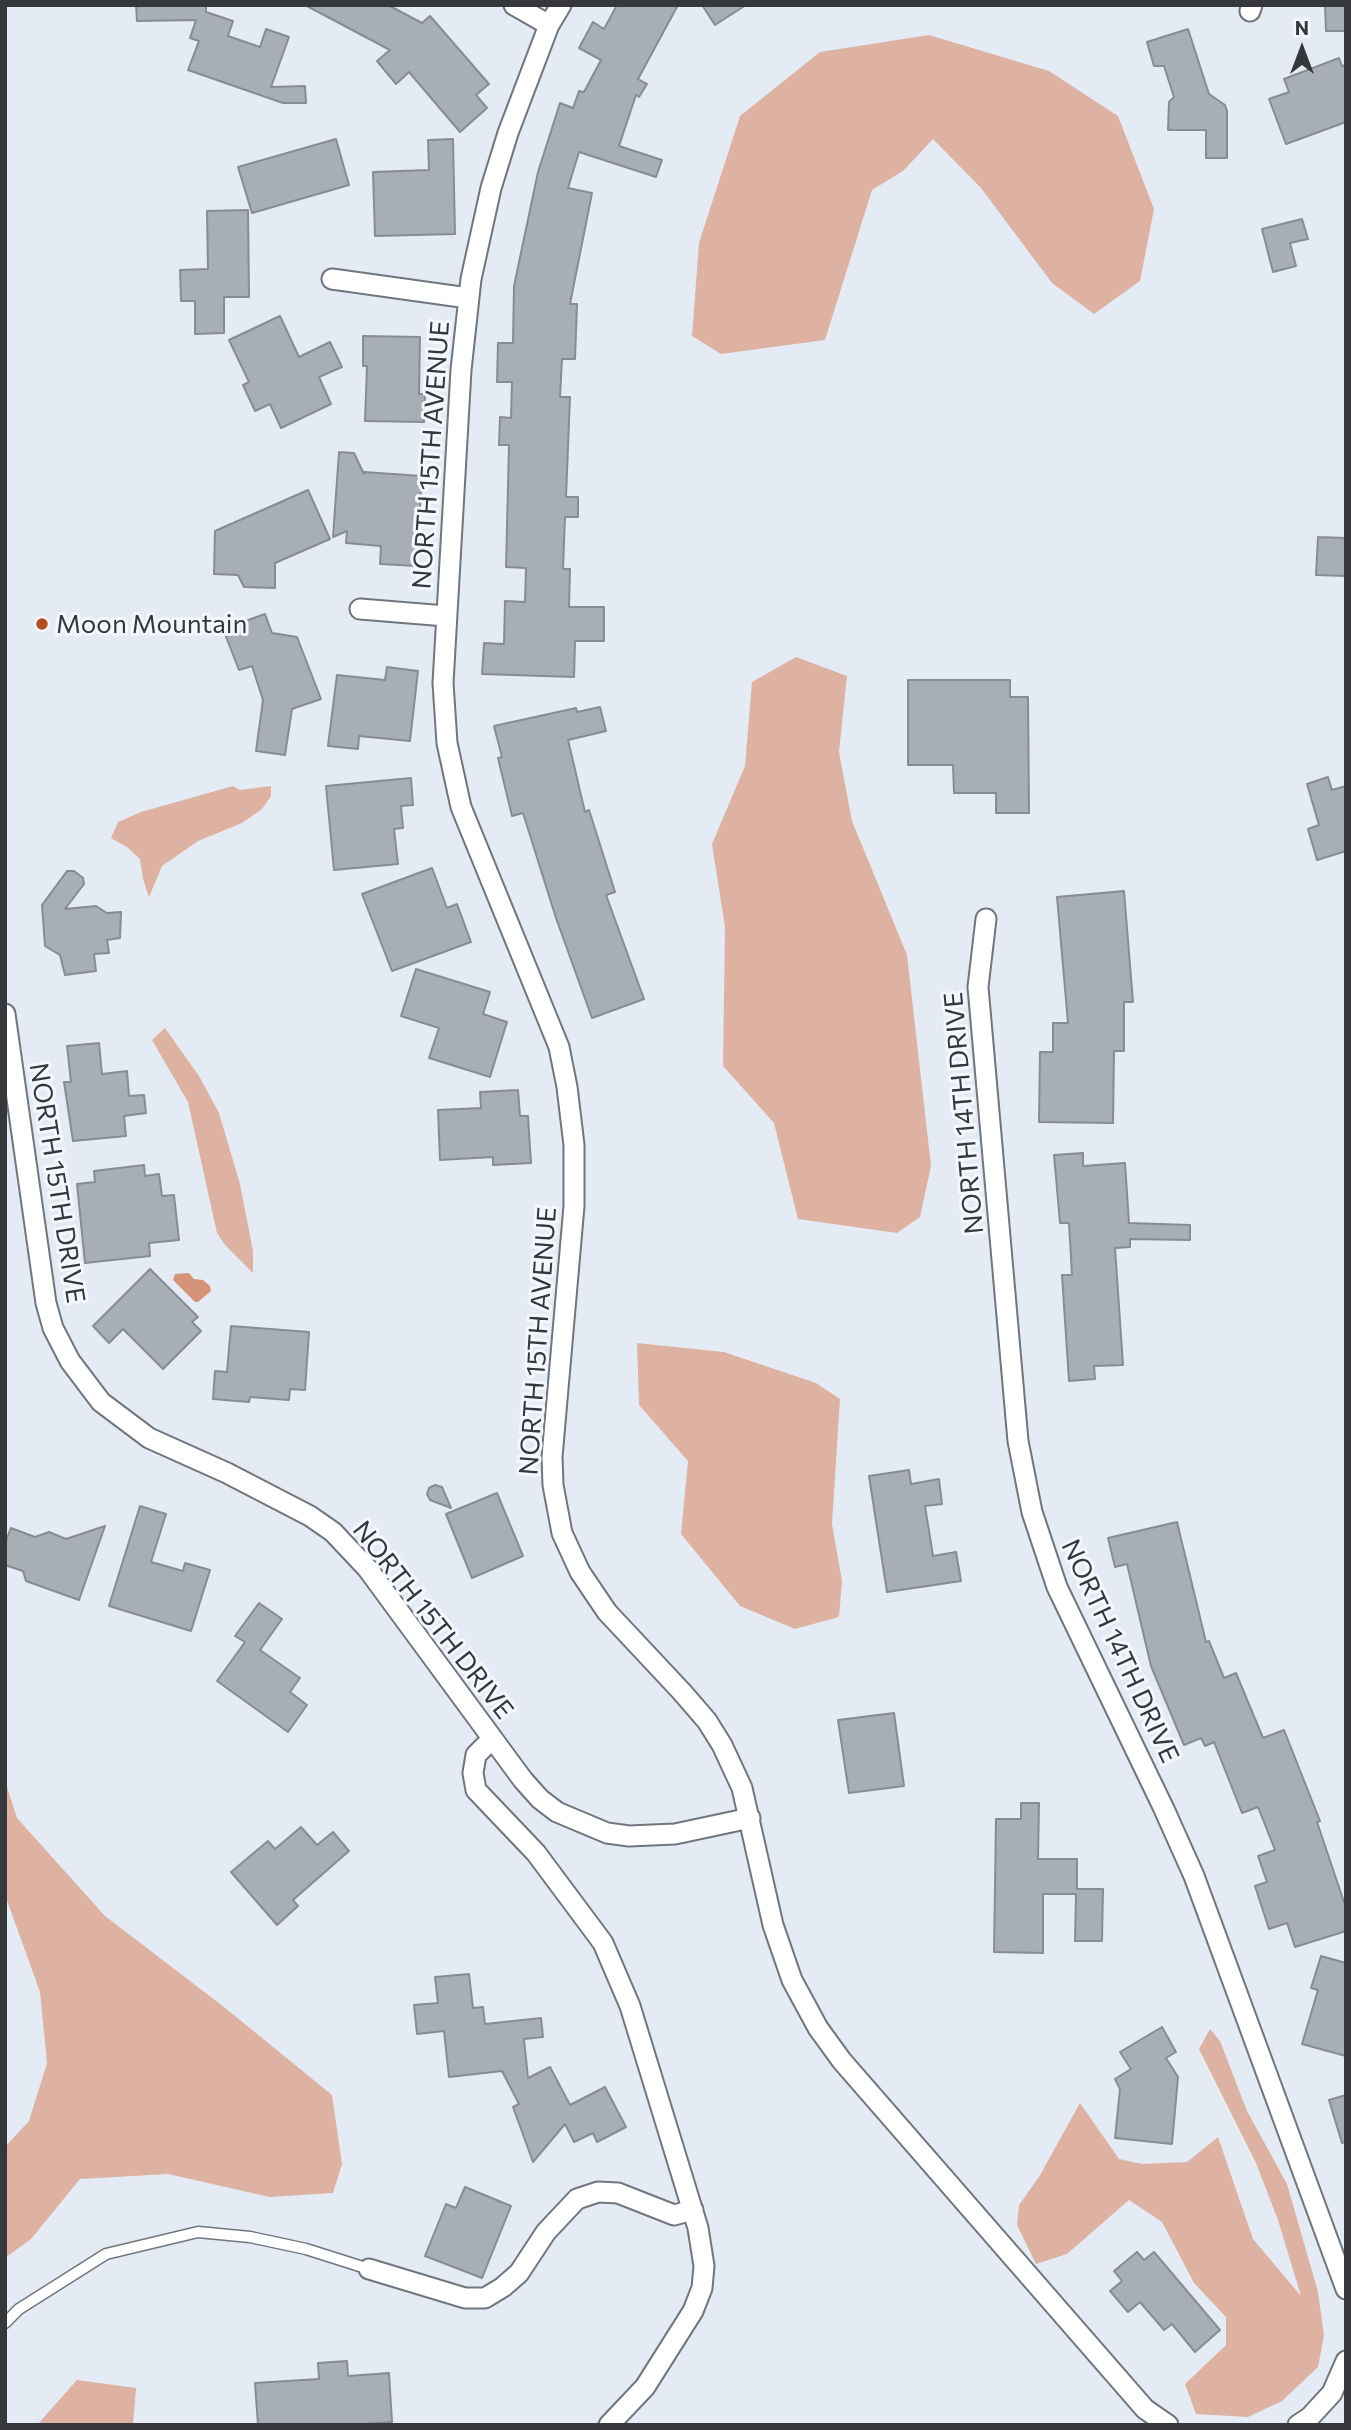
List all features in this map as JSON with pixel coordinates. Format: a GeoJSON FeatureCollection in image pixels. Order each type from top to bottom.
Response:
{"type":"FeatureCollection","features":[{"type":"Feature","properties":{"kind":"street"},"geometry":{"type":"LineString","coordinates":[[514,5],[549,25]]}},
{"type":"Feature","properties":{"kind":"street","name":"NORTH 15TH AVENUE"},"geometry":{"type":"LineString","coordinates":[[561,5],[549,25],[508,133],[476,250],[461,370],[443,683],[447,743],[461,807],[559,1047],[567,1087],[574,1145],[574,1206],[552,1457],[553,1485],[562,1533],[580,1572],[607,1612],[707,1721],[722,1745],[742,1788],[773,1925],[792,1980],[818,2028],[842,2061],[1145,2409],[1168,2425]]}},
{"type":"Feature","properties":{"kind":"street","name":"NORTH 15TH AVENUE"},"geometry":{"type":"LineString","coordinates":[[332,279],[468,298]]}},
{"type":"Feature","properties":{"kind":"street","name":"NORTH 15TH AVENUE"},"geometry":{"type":"LineString","coordinates":[[360,609],[446,616]]}},
{"type":"Feature","properties":{"kind":"street","name":"NORTH 14TH DRIVE"},"geometry":{"type":"LineString","coordinates":[[986,919],[978,987],[1018,1441],[1032,1512],[1056,1587],[1194,1876],[1346,2289]]}},
{"type":"Feature","properties":{"kind":"street","name":"NORTH 15TH DRIVE"},"geometry":{"type":"LineString","coordinates":[[5,1014],[46,1303],[53,1328],[79,1376],[109,1410],[149,1438],[227,1472],[310,1516],[333,1532],[367,1568],[492,1739],[540,1799],[557,1812],[607,1833],[629,1836],[675,1834],[750,1818]]}},
{"type":"Feature","properties":{"kind":"street"},"geometry":{"type":"LineString","coordinates":[[492,1739],[476,1755],[473,1773],[476,1790],[536,1853],[603,1943],[630,2006],[694,2210],[704,2266],[702,2288],[693,2311],[631,2381],[607,2425]]}},
{"type":"Feature","properties":{"kind":"street"},"geometry":{"type":"LineString","coordinates":[[369,2269],[465,2298],[485,2298],[519,2273],[547,2232],[577,2199],[598,2192],[618,2193],[674,2215],[694,2210]]}},
{"type":"Feature","properties":{"kind":"street"},"geometry":{"type":"LineString","coordinates":[[1298,2425],[1310,2417],[1332,2393],[1346,2361]]}},
{"type":"Feature","properties":{"kind":"lane"},"geometry":{"type":"LineString","coordinates":[[5,2323],[19,2309],[106,2255],[198,2232],[250,2237],[306,2249],[369,2269]]}},
{"type":"Feature","properties":{"kind":"shaded area"},"geometry":{"type":"Polygon","coordinates":[[[929,35],[1049,71],[1118,116],[1154,209],[1140,281],[1094,314],[1052,283],[981,188],[933,139],[903,171],[872,190],[825,340],[721,354],[692,336],[699,243],[740,116],[820,52],[929,35]]]}},
{"type":"Feature","properties":{"kind":"shaded area"},"geometry":{"type":"Polygon","coordinates":[[[796,657],[847,676],[839,752],[852,821],[907,955],[931,1166],[920,1217],[897,1233],[798,1219],[774,1123],[723,1066],[725,927],[712,844],[745,766],[752,682],[796,657]]]}},
{"type":"Feature","properties":{"kind":"shaded area"},"geometry":{"type":"Polygon","coordinates":[[[233,786],[240,790],[271,786],[271,796],[262,809],[242,823],[198,841],[162,866],[149,897],[140,859],[111,838],[118,822],[141,812],[233,786]]]}},
{"type":"Feature","properties":{"kind":"shaded area"},"geometry":{"type":"Polygon","coordinates":[[[165,1028],[199,1076],[219,1113],[240,1184],[253,1251],[253,1273],[217,1233],[188,1102],[152,1040],[165,1028]]]}},
{"type":"Feature","properties":{"kind":"shaded area"},"geometry":{"type":"Polygon","coordinates":[[[189,1273],[194,1279],[203,1280],[210,1286],[211,1291],[198,1302],[173,1280],[175,1274],[189,1273]]]}},
{"type":"Feature","properties":{"kind":"shaded area"},"geometry":{"type":"Polygon","coordinates":[[[637,1343],[724,1352],[816,1383],[840,1399],[832,1524],[842,1581],[839,1617],[795,1629],[740,1606],[681,1534],[688,1461],[639,1405],[637,1343]]]}},
{"type":"Feature","properties":{"kind":"shaded area"},"geometry":{"type":"Polygon","coordinates":[[[5,1781],[17,1818],[105,1916],[224,2007],[332,2095],[342,2164],[333,2193],[270,2197],[168,2174],[80,2179],[31,2239],[5,2258],[5,2147],[29,2121],[47,2063],[40,1992],[5,1895],[5,1781]]]}},
{"type":"Feature","properties":{"kind":"shaded area"},"geometry":{"type":"Polygon","coordinates":[[[1210,2029],[1220,2041],[1247,2111],[1287,2184],[1318,2292],[1324,2335],[1318,2367],[1282,2401],[1248,2417],[1196,2414],[1185,2384],[1226,2345],[1226,2317],[1194,2283],[1162,2222],[1129,2200],[1067,2254],[1036,2264],[1017,2225],[1019,2205],[1039,2177],[1080,2103],[1119,2159],[1142,2164],[1187,2162],[1218,2137],[1253,2239],[1301,2296],[1278,2220],[1256,2163],[1199,2049],[1210,2029]]]}},
{"type":"Feature","properties":{"kind":"shaded area"},"geometry":{"type":"Polygon","coordinates":[[[77,2380],[136,2388],[133,2425],[37,2425],[77,2380]]]}},
{"type":"Feature","properties":{"kind":"building"},"geometry":{"type":"Polygon","coordinates":[[[136,5],[206,5],[206,12],[233,21],[228,36],[260,47],[266,29],[289,37],[271,87],[305,86],[306,103],[283,103],[188,70],[199,41],[190,38],[196,20],[137,21],[136,5]]]}},
{"type":"Feature","properties":{"kind":"building"},"geometry":{"type":"Polygon","coordinates":[[[305,5],[388,5],[422,23],[430,16],[489,84],[476,95],[487,108],[460,132],[409,72],[396,84],[377,61],[390,50],[305,5]]]}},
{"type":"Feature","properties":{"kind":"building"},"geometry":{"type":"Polygon","coordinates":[[[617,5],[678,5],[638,79],[647,84],[639,97],[636,95],[619,146],[662,160],[656,177],[579,152],[568,188],[592,193],[570,304],[577,304],[575,359],[562,359],[560,397],[570,397],[566,497],[578,497],[578,517],[565,517],[563,569],[570,569],[569,607],[604,607],[604,641],[575,641],[574,677],[482,674],[484,643],[504,644],[505,601],[525,602],[526,568],[506,567],[509,445],[499,445],[500,417],[511,418],[512,382],[497,382],[498,343],[513,343],[514,286],[538,172],[560,103],[573,108],[579,91],[584,92],[601,60],[579,48],[593,22],[604,29],[617,5]]]}},
{"type":"Feature","properties":{"kind":"building"},"geometry":{"type":"Polygon","coordinates":[[[702,5],[746,5],[715,25],[702,5]]]}},
{"type":"Feature","properties":{"kind":"building"},"geometry":{"type":"Polygon","coordinates":[[[1325,5],[1346,5],[1346,31],[1326,31],[1325,5]]]}},
{"type":"Feature","properties":{"kind":"building"},"geometry":{"type":"Polygon","coordinates":[[[1188,29],[1209,94],[1225,105],[1227,111],[1227,158],[1206,158],[1206,130],[1168,130],[1169,102],[1174,97],[1164,66],[1154,66],[1147,42],[1188,29]]]}},
{"type":"Feature","properties":{"kind":"building"},"geometry":{"type":"Polygon","coordinates":[[[1339,58],[1342,66],[1346,65],[1346,122],[1286,144],[1269,99],[1289,92],[1284,79],[1339,58]]]}},
{"type":"Feature","properties":{"kind":"building"},"geometry":{"type":"Polygon","coordinates":[[[336,139],[349,185],[252,213],[238,167],[336,139]]]}},
{"type":"Feature","properties":{"kind":"building"},"geometry":{"type":"Polygon","coordinates":[[[453,139],[455,234],[375,236],[373,172],[429,170],[428,140],[453,139]]]}},
{"type":"Feature","properties":{"kind":"building"},"geometry":{"type":"Polygon","coordinates":[[[248,210],[249,297],[224,297],[224,333],[195,334],[195,301],[181,301],[180,270],[208,269],[207,211],[248,210]]]}},
{"type":"Feature","properties":{"kind":"building"},"geometry":{"type":"Polygon","coordinates":[[[1302,219],[1308,239],[1290,243],[1296,266],[1273,272],[1262,229],[1302,219]]]}},
{"type":"Feature","properties":{"kind":"building"},"geometry":{"type":"Polygon","coordinates":[[[280,316],[299,357],[330,342],[342,367],[319,377],[331,404],[281,428],[270,404],[255,411],[243,385],[249,382],[229,340],[280,316]]]}},
{"type":"Feature","properties":{"kind":"building"},"geometry":{"type":"Polygon","coordinates":[[[363,336],[420,337],[419,394],[425,394],[424,422],[365,421],[367,366],[363,366],[363,336]]]}},
{"type":"Feature","properties":{"kind":"building"},"geometry":{"type":"Polygon","coordinates":[[[339,452],[354,453],[364,474],[422,476],[416,566],[380,564],[381,546],[346,543],[347,531],[333,537],[339,452]]]}},
{"type":"Feature","properties":{"kind":"building"},"geometry":{"type":"Polygon","coordinates":[[[308,490],[330,539],[275,563],[275,588],[244,587],[238,575],[214,574],[215,531],[308,490]]]}},
{"type":"Feature","properties":{"kind":"building"},"geometry":{"type":"Polygon","coordinates":[[[1318,537],[1346,538],[1346,576],[1316,575],[1318,537]]]}},
{"type":"Feature","properties":{"kind":"building"},"geometry":{"type":"Polygon","coordinates":[[[265,614],[272,633],[297,637],[321,699],[292,709],[285,755],[256,751],[263,700],[252,666],[239,670],[223,629],[265,614]]]}},
{"type":"Feature","properties":{"kind":"building"},"geometry":{"type":"Polygon","coordinates":[[[387,667],[418,671],[410,741],[359,736],[358,749],[328,746],[337,675],[385,680],[387,667]]]}},
{"type":"Feature","properties":{"kind":"building"},"geometry":{"type":"Polygon","coordinates":[[[908,680],[1010,680],[1010,697],[1028,697],[1029,813],[996,813],[996,793],[954,793],[953,765],[908,765],[908,680]]]}},
{"type":"Feature","properties":{"kind":"building"},"geometry":{"type":"Polygon","coordinates":[[[600,707],[606,731],[568,740],[585,812],[589,810],[615,892],[606,895],[644,999],[592,1018],[556,918],[523,813],[512,816],[498,758],[502,757],[494,726],[576,708],[577,712],[600,707]]]}},
{"type":"Feature","properties":{"kind":"building"},"geometry":{"type":"Polygon","coordinates":[[[1328,777],[1332,790],[1346,786],[1346,851],[1317,860],[1308,829],[1319,825],[1307,784],[1328,777]]]}},
{"type":"Feature","properties":{"kind":"building"},"geometry":{"type":"Polygon","coordinates":[[[411,778],[413,805],[401,806],[403,828],[394,829],[398,864],[334,870],[326,786],[411,778]]]}},
{"type":"Feature","properties":{"kind":"building"},"geometry":{"type":"Polygon","coordinates":[[[432,868],[447,908],[457,904],[471,942],[392,971],[362,894],[432,868]]]}},
{"type":"Feature","properties":{"kind":"building"},"geometry":{"type":"Polygon","coordinates":[[[67,871],[74,871],[83,878],[84,884],[65,909],[96,906],[107,913],[121,912],[120,938],[107,940],[109,953],[94,954],[96,971],[65,975],[60,955],[45,946],[42,905],[67,871]]]}},
{"type":"Feature","properties":{"kind":"building"},"geometry":{"type":"Polygon","coordinates":[[[1124,891],[1133,1002],[1124,1002],[1124,1051],[1114,1051],[1113,1123],[1039,1122],[1040,1052],[1053,1052],[1053,1023],[1068,1023],[1057,897],[1124,891]]]}},
{"type":"Feature","properties":{"kind":"building"},"geometry":{"type":"Polygon","coordinates":[[[416,969],[490,992],[483,1014],[507,1022],[490,1077],[429,1058],[439,1028],[401,1016],[416,969]]]}},
{"type":"Feature","properties":{"kind":"building"},"geometry":{"type":"Polygon","coordinates":[[[99,1043],[102,1074],[127,1071],[129,1096],[144,1095],[146,1113],[124,1116],[126,1136],[73,1141],[64,1082],[71,1082],[67,1046],[99,1043]]]}},
{"type":"Feature","properties":{"kind":"building"},"geometry":{"type":"Polygon","coordinates":[[[518,1090],[520,1116],[528,1116],[531,1163],[493,1165],[493,1157],[440,1160],[438,1110],[481,1108],[480,1092],[518,1090]]]}},
{"type":"Feature","properties":{"kind":"building"},"geometry":{"type":"Polygon","coordinates":[[[1083,1153],[1083,1166],[1125,1163],[1129,1223],[1190,1225],[1190,1240],[1130,1239],[1130,1247],[1115,1248],[1123,1365],[1094,1366],[1095,1379],[1069,1381],[1062,1275],[1072,1275],[1069,1223],[1060,1223],[1054,1155],[1083,1153]]]}},
{"type":"Feature","properties":{"kind":"building"},"geometry":{"type":"Polygon","coordinates":[[[144,1165],[145,1176],[159,1174],[162,1196],[174,1195],[179,1240],[149,1243],[150,1256],[85,1263],[77,1184],[95,1182],[94,1171],[144,1165]]]}},
{"type":"Feature","properties":{"kind":"building"},"geometry":{"type":"Polygon","coordinates":[[[150,1269],[198,1317],[192,1322],[201,1331],[163,1369],[123,1329],[109,1343],[93,1326],[150,1269]]]}},
{"type":"Feature","properties":{"kind":"building"},"geometry":{"type":"Polygon","coordinates":[[[231,1326],[309,1332],[305,1390],[290,1389],[289,1400],[250,1397],[249,1402],[213,1399],[215,1371],[227,1372],[231,1326]]]}},
{"type":"Feature","properties":{"kind":"building"},"geometry":{"type":"Polygon","coordinates":[[[909,1470],[911,1484],[939,1479],[942,1504],[925,1506],[933,1556],[956,1552],[961,1581],[887,1592],[869,1476],[909,1470]]]}},
{"type":"Feature","properties":{"kind":"building"},"geometry":{"type":"Polygon","coordinates":[[[435,1485],[442,1487],[451,1508],[430,1500],[427,1494],[429,1488],[435,1485]]]}},
{"type":"Feature","properties":{"kind":"building"},"geometry":{"type":"Polygon","coordinates":[[[497,1493],[523,1556],[472,1578],[446,1514],[497,1493]]]}},
{"type":"Feature","properties":{"kind":"building"},"geometry":{"type":"Polygon","coordinates":[[[140,1506],[166,1514],[151,1562],[183,1571],[185,1563],[210,1570],[191,1631],[109,1606],[140,1506]]]}},
{"type":"Feature","properties":{"kind":"building"},"geometry":{"type":"Polygon","coordinates":[[[1177,1522],[1206,1642],[1209,1641],[1224,1678],[1236,1673],[1263,1738],[1284,1730],[1320,1821],[1317,1822],[1346,1908],[1346,1931],[1295,1947],[1287,1923],[1269,1929],[1255,1886],[1267,1882],[1258,1856],[1275,1850],[1258,1807],[1242,1813],[1214,1742],[1205,1746],[1201,1738],[1184,1745],[1151,1666],[1127,1564],[1115,1567],[1108,1538],[1177,1522]]]}},
{"type":"Feature","properties":{"kind":"building"},"geometry":{"type":"Polygon","coordinates":[[[105,1526],[79,1600],[26,1581],[23,1571],[5,1565],[5,1543],[11,1528],[35,1537],[49,1532],[66,1539],[105,1526]]]}},
{"type":"Feature","properties":{"kind":"building"},"geometry":{"type":"Polygon","coordinates":[[[259,1603],[282,1619],[260,1650],[300,1678],[290,1692],[307,1705],[288,1732],[217,1681],[245,1642],[235,1636],[259,1603]]]}},
{"type":"Feature","properties":{"kind":"building"},"geometry":{"type":"Polygon","coordinates":[[[894,1713],[904,1786],[849,1793],[838,1720],[894,1713]]]}},
{"type":"Feature","properties":{"kind":"building"},"geometry":{"type":"Polygon","coordinates":[[[1021,1803],[1039,1803],[1038,1859],[1077,1859],[1077,1889],[1103,1889],[1102,1941],[1075,1941],[1076,1894],[1043,1894],[1043,1953],[994,1952],[996,1819],[1021,1819],[1021,1803]]]}},
{"type":"Feature","properties":{"kind":"building"},"geometry":{"type":"Polygon","coordinates":[[[301,1827],[317,1845],[333,1832],[349,1851],[293,1900],[298,1906],[277,1925],[231,1872],[268,1841],[275,1849],[301,1827]]]}},
{"type":"Feature","properties":{"kind":"building"},"geometry":{"type":"Polygon","coordinates":[[[1321,1956],[1346,1963],[1346,2056],[1302,2044],[1318,1990],[1311,1988],[1321,1956]]]}},
{"type":"Feature","properties":{"kind":"building"},"geometry":{"type":"Polygon","coordinates":[[[469,1974],[473,2008],[483,2007],[485,2024],[541,2018],[543,2037],[524,2039],[528,2078],[550,2067],[570,2105],[605,2087],[626,2127],[597,2142],[593,2133],[574,2142],[565,2124],[533,2162],[513,2107],[519,2104],[502,2071],[449,2077],[444,2031],[417,2034],[414,2005],[438,2003],[435,1977],[469,1974]]]}},
{"type":"Feature","properties":{"kind":"building"},"geometry":{"type":"Polygon","coordinates":[[[1162,2027],[1176,2052],[1166,2058],[1178,2077],[1172,2144],[1115,2138],[1120,2089],[1115,2079],[1131,2069],[1120,2052],[1162,2027]]]}},
{"type":"Feature","properties":{"kind":"building"},"geometry":{"type":"Polygon","coordinates":[[[1346,2095],[1346,2142],[1342,2143],[1329,2100],[1346,2095]]]}},
{"type":"Feature","properties":{"kind":"building"},"geometry":{"type":"Polygon","coordinates":[[[465,2187],[511,2206],[482,2278],[425,2256],[446,2204],[456,2208],[465,2187]]]}},
{"type":"Feature","properties":{"kind":"building"},"geometry":{"type":"Polygon","coordinates":[[[1137,2252],[1144,2260],[1154,2252],[1220,2330],[1195,2352],[1172,2324],[1164,2330],[1140,2302],[1128,2312],[1110,2291],[1122,2281],[1114,2271],[1137,2252]]]}},
{"type":"Feature","properties":{"kind":"building"},"geometry":{"type":"Polygon","coordinates":[[[347,2361],[348,2376],[389,2373],[392,2422],[258,2425],[255,2383],[319,2379],[318,2363],[347,2361]]]}},
{"type":"Feature","properties":{"kind":"place","name":"Moon Mountain"},"geometry":{"type":"Point","coordinates":[42,624]}}]}
